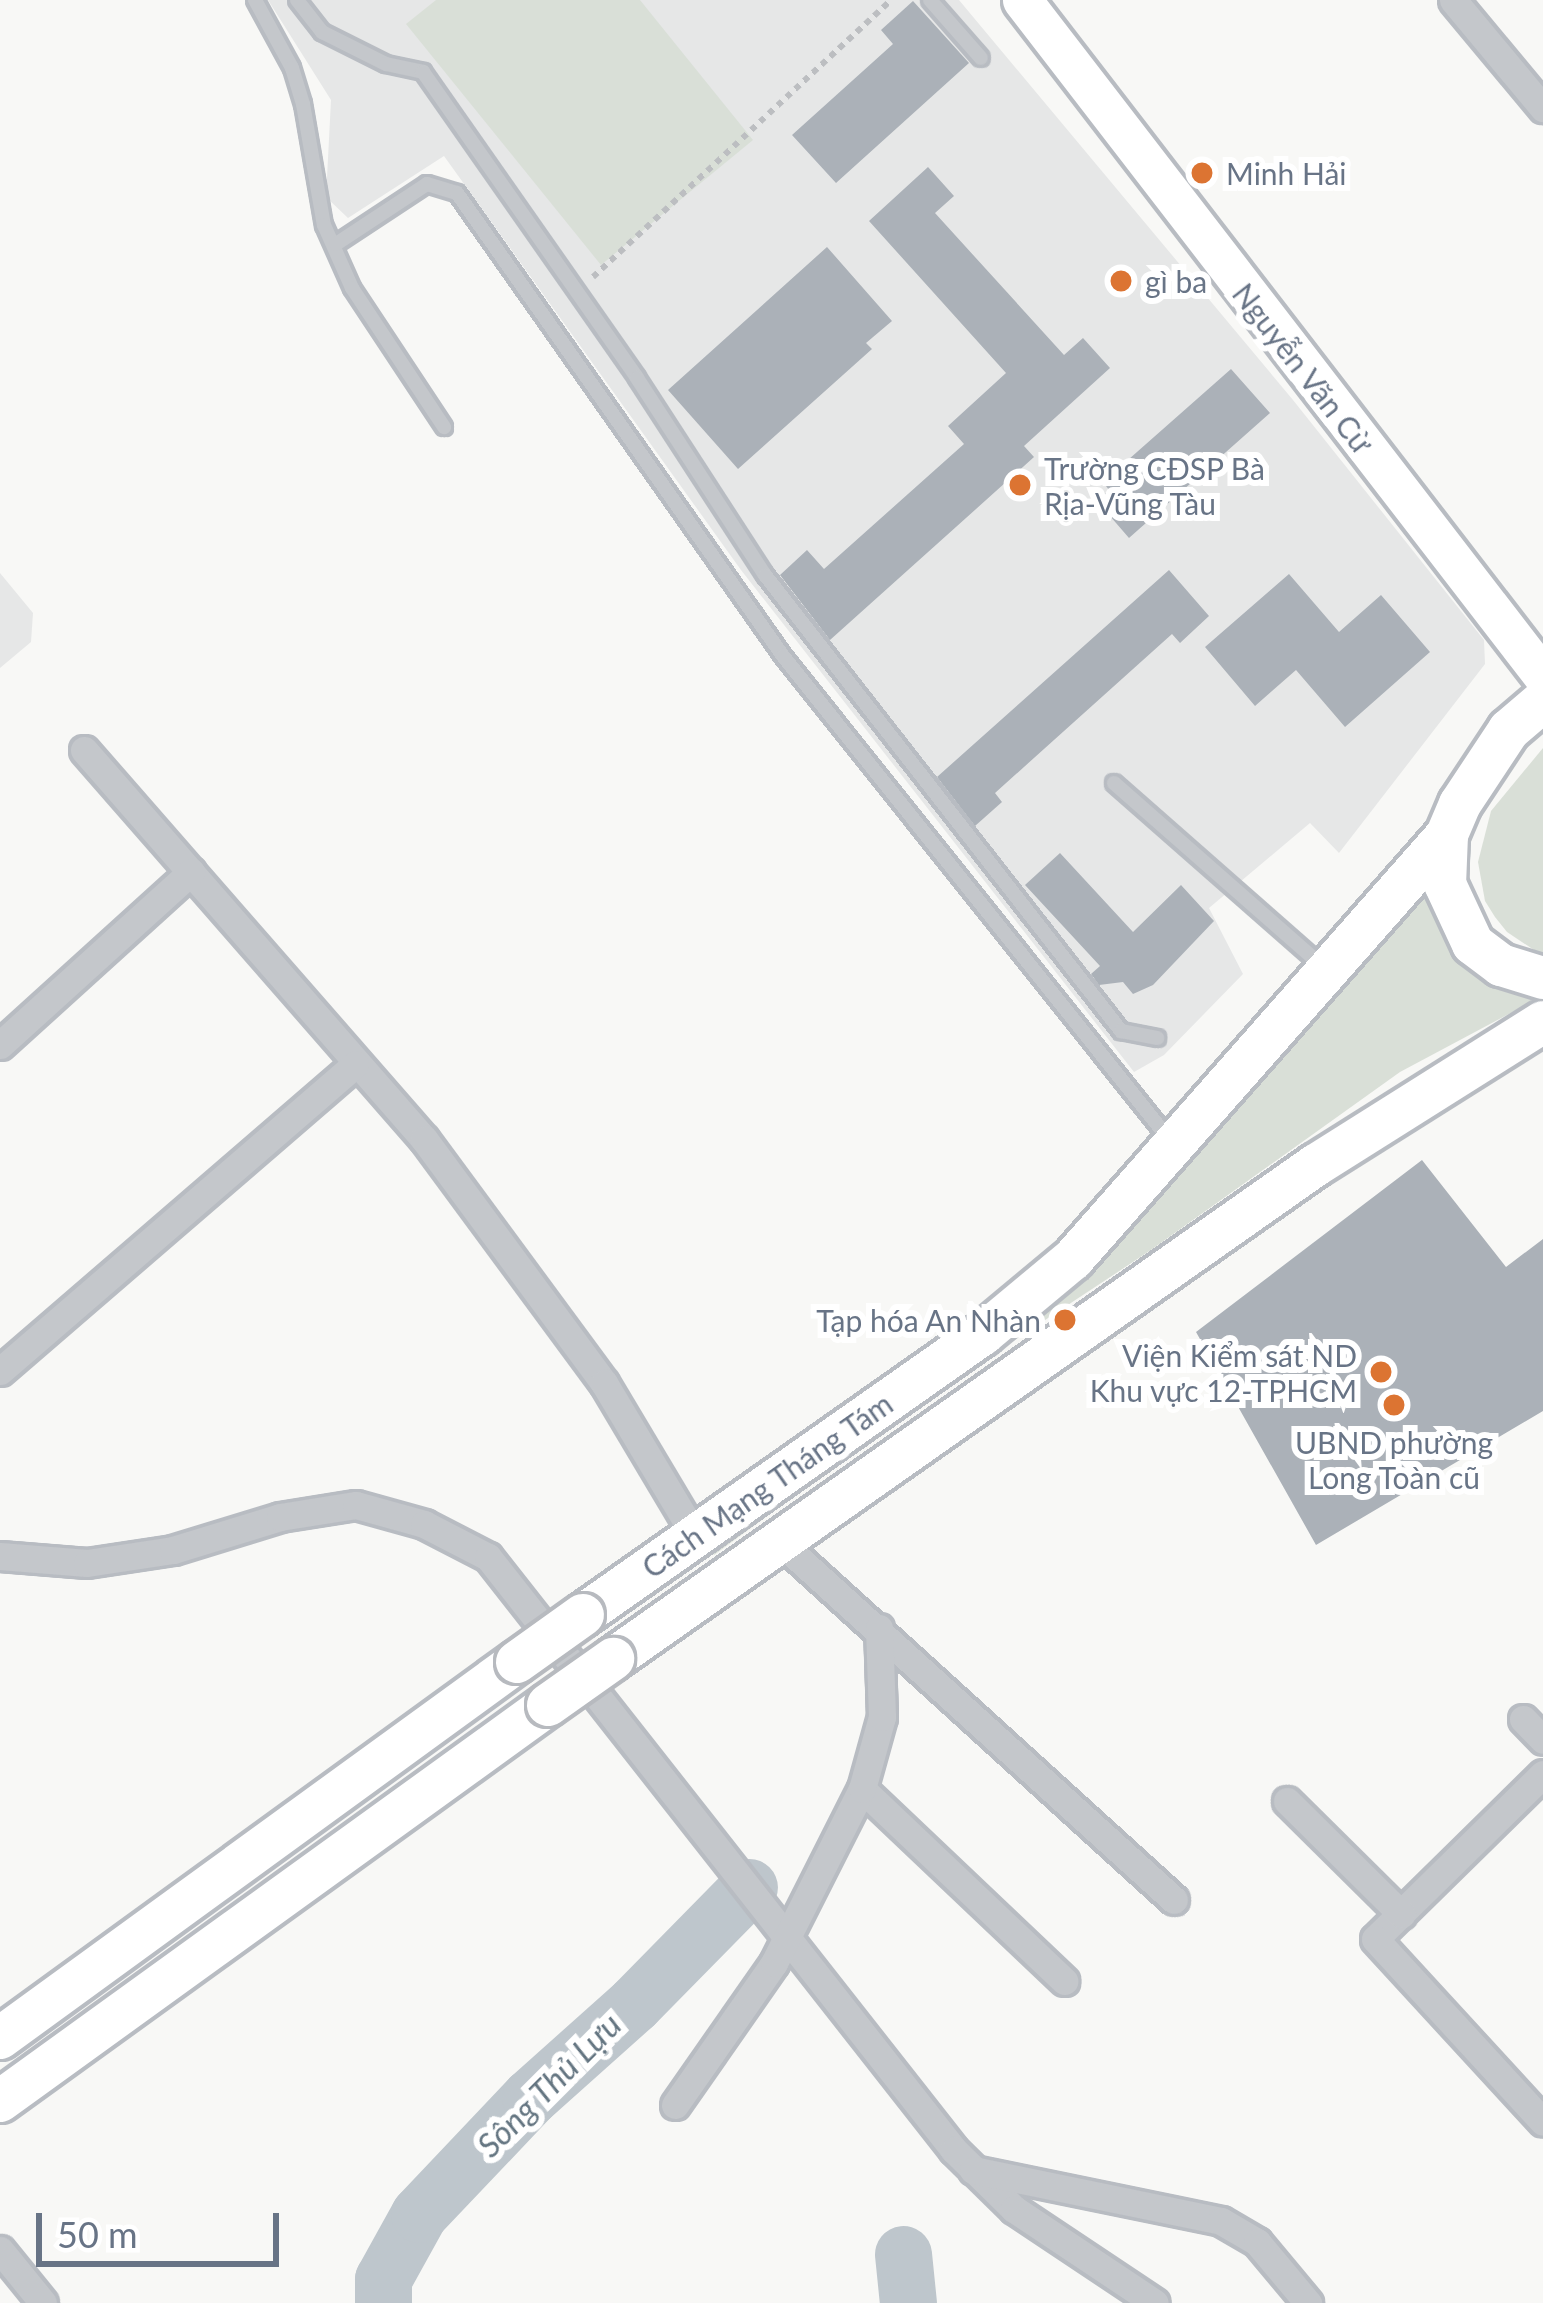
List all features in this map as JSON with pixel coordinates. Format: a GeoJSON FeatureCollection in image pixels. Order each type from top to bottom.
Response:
{"type":"FeatureCollection","features":[{"type":"Feature","properties":{"kind":"main road","name":"Nguyễn Văn Cừ"},"geometry":{"type":"LineString","coordinates":[[1022,0],[1543,676]]}},
{"type":"Feature","properties":{"kind":"main road","name":"Cách Mạng Tháng Tám"},"geometry":{"type":"LineString","coordinates":[[0,2038],[694,1534],[983,1334],[1073,1259],[1447,835],[1460,804],[1509,730],[1543,701]]}},
{"type":"Feature","properties":{"kind":"main road"},"geometry":{"type":"LineString","coordinates":[[1447,835],[1445,884],[1473,944],[1502,964],[1543,978]]}},
{"type":"Feature","properties":{"kind":"main road","name":"Cách Mạng Tháng Tám"},"geometry":{"type":"LineString","coordinates":[[0,2101],[778,1540],[1316,1165],[1543,1022]]}},
{"type":"Feature","properties":{"kind":"street"},"geometry":{"type":"LineString","coordinates":[[1454,0],[1543,108]]}},
{"type":"Feature","properties":{"kind":"street"},"geometry":{"type":"LineString","coordinates":[[84,750],[424,1139],[604,1383],[694,1534]]}},
{"type":"Feature","properties":{"kind":"street"},"geometry":{"type":"LineString","coordinates":[[0,1045],[191,872]]}},
{"type":"Feature","properties":{"kind":"street"},"geometry":{"type":"LineString","coordinates":[[0,1371],[355,1065]]}},
{"type":"Feature","properties":{"kind":"street"},"geometry":{"type":"LineString","coordinates":[[0,1556],[87,1563],[173,1550],[280,1517],[356,1504],[375,1506],[488,1556],[973,2170],[1014,2209],[1155,2303]]}},
{"type":"Feature","properties":{"kind":"street"},"geometry":{"type":"LineString","coordinates":[[778,1540],[1174,1900]]}},
{"type":"Feature","properties":{"kind":"street"},"geometry":{"type":"LineString","coordinates":[[675,2105],[789,1933],[862,1789],[882,1718],[879,1628]]}},
{"type":"Feature","properties":{"kind":"street"},"geometry":{"type":"LineString","coordinates":[[1543,1774],[1375,1939],[1543,2122]]}},
{"type":"Feature","properties":{"kind":"street"},"geometry":{"type":"LineString","coordinates":[[862,1789],[1064,1981]]}},
{"type":"Feature","properties":{"kind":"street"},"geometry":{"type":"LineString","coordinates":[[1287,1801],[1400,1914]]}},
{"type":"Feature","properties":{"kind":"street"},"geometry":{"type":"LineString","coordinates":[[973,2170],[1221,2221],[1257,2242],[1308,2303]]}},
{"type":"Feature","properties":{"kind":"street"},"geometry":{"type":"LineString","coordinates":[[0,2250],[43,2303]]}},
{"type":"Feature","properties":{"kind":"lane"},"geometry":{"type":"LineString","coordinates":[[255,0],[292,68],[310,131],[317,202],[352,288],[444,427]]}},
{"type":"Feature","properties":{"kind":"lane"},"geometry":{"type":"LineString","coordinates":[[297,0],[322,32],[386,64],[423,72],[577,292],[765,575],[1121,1031],[1157,1038]]}},
{"type":"Feature","properties":{"kind":"lane"},"geometry":{"type":"LineString","coordinates":[[929,0],[981,58]]}},
{"type":"Feature","properties":{"kind":"lane"},"geometry":{"type":"LineString","coordinates":[[336,244],[428,184],[457,193],[769,638],[1172,1143]]}},
{"type":"Feature","properties":{"kind":"lane"},"geometry":{"type":"LineString","coordinates":[[1114,783],[1329,973]]}},
{"type":"Feature","properties":{"kind":"path"},"geometry":{"type":"LineString","coordinates":[[577,292],[891,0]]}},
{"type":"Feature","properties":{"kind":"shaded area","name":"Trường CĐSP Bà Rịa-Vũng Tàu"},"geometry":{"type":"Polygon","coordinates":[[[268,0],[959,0],[1293,400],[1484,640],[1485,664],[1339,853],[1310,823],[1209,908],[1243,974],[1164,1055],[1134,1072],[741,570],[444,156],[348,218],[326,197],[331,100],[268,0]]]}},
{"type":"Feature","properties":{"kind":"shaded area"},"geometry":{"type":"Polygon","coordinates":[[[436,0],[640,0],[753,140],[601,265],[406,24],[436,0]]]}},
{"type":"Feature","properties":{"kind":"shaded area"},"geometry":{"type":"Polygon","coordinates":[[[0,573],[33,613],[31,642],[0,668],[0,573]]]}},
{"type":"Feature","properties":{"kind":"shaded area"},"geometry":{"type":"Polygon","coordinates":[[[1543,748],[1543,956],[1507,932],[1495,917],[1485,901],[1478,862],[1491,811],[1543,748]]]}},
{"type":"Feature","properties":{"kind":"shaded area"},"geometry":{"type":"Polygon","coordinates":[[[1430,877],[1497,983],[1535,1000],[1400,1072],[1151,1250],[938,1391],[714,1555],[710,1549],[932,1382],[1430,877]]]}},
{"type":"Feature","properties":{"kind":"building"},"geometry":{"type":"Polygon","coordinates":[[[913,1],[969,63],[836,183],[792,135],[893,44],[881,30],[913,1]]]}},
{"type":"Feature","properties":{"kind":"building"},"geometry":{"type":"Polygon","coordinates":[[[928,167],[954,196],[935,213],[1064,355],[1083,338],[1110,368],[1024,446],[1034,457],[830,640],[780,575],[807,550],[824,569],[964,444],[948,426],[1006,373],[869,221],[928,167]]]}},
{"type":"Feature","properties":{"kind":"building"},"geometry":{"type":"Polygon","coordinates":[[[827,247],[892,321],[866,343],[872,349],[738,469],[668,390],[827,247]]]}},
{"type":"Feature","properties":{"kind":"building"},"geometry":{"type":"Polygon","coordinates":[[[1231,369],[1270,413],[1129,538],[1097,501],[1109,490],[1103,482],[1231,369]]]}},
{"type":"Feature","properties":{"kind":"building"},"geometry":{"type":"Polygon","coordinates":[[[1169,570],[1209,616],[1180,643],[1172,634],[995,793],[1002,802],[975,826],[937,777],[1169,570]]]}},
{"type":"Feature","properties":{"kind":"building"},"geometry":{"type":"Polygon","coordinates":[[[1289,574],[1339,632],[1381,595],[1430,652],[1345,727],[1296,670],[1255,706],[1205,647],[1289,574]]]}},
{"type":"Feature","properties":{"kind":"building"},"geometry":{"type":"Polygon","coordinates":[[[1060,853],[1133,932],[1181,885],[1214,921],[1153,985],[1133,994],[1123,982],[1099,985],[1091,974],[1100,966],[1025,885],[1060,853]]]}},
{"type":"Feature","properties":{"kind":"building","name":"Viện Kiểm sát ND Khu vực 12-TPHCM"},"geometry":{"type":"Polygon","coordinates":[[[1422,1160],[1506,1267],[1543,1239],[1543,1411],[1316,1545],[1196,1332],[1422,1160]]]}},
{"type":"Feature","properties":{"kind":"waterway","name":"Sông Thủ Lựu"},"geometry":{"type":"LineString","coordinates":[[383,2303],[383,2279],[419,2214],[530,2097],[634,2004],[749,1887]]}},
{"type":"Feature","properties":{"kind":"waterway","name":"Sông Thủ Lựu"},"geometry":{"type":"LineString","coordinates":[[903,2254],[908,2303]]}},
{"type":"Feature","properties":{"kind":"place","name":"Minh Hải"},"geometry":{"type":"Point","coordinates":[1202,173]}},
{"type":"Feature","properties":{"kind":"place","name":"gì ba"},"geometry":{"type":"Point","coordinates":[1121,281]}},
{"type":"Feature","properties":{"kind":"place","name":"Trường CĐSP Bà Rịa-Vũng Tàu"},"geometry":{"type":"Point","coordinates":[1020,485]}},
{"type":"Feature","properties":{"kind":"place","name":"Tạp hóa An Nhàn"},"geometry":{"type":"Point","coordinates":[1065,1320]}},
{"type":"Feature","properties":{"kind":"place","name":"Viện Kiểm sát ND Khu vực 12-TPHCM"},"geometry":{"type":"Point","coordinates":[1381,1372]}},
{"type":"Feature","properties":{"kind":"place","name":"UBND phường Long Toàn cũ"},"geometry":{"type":"Point","coordinates":[1394,1405]}}]}
